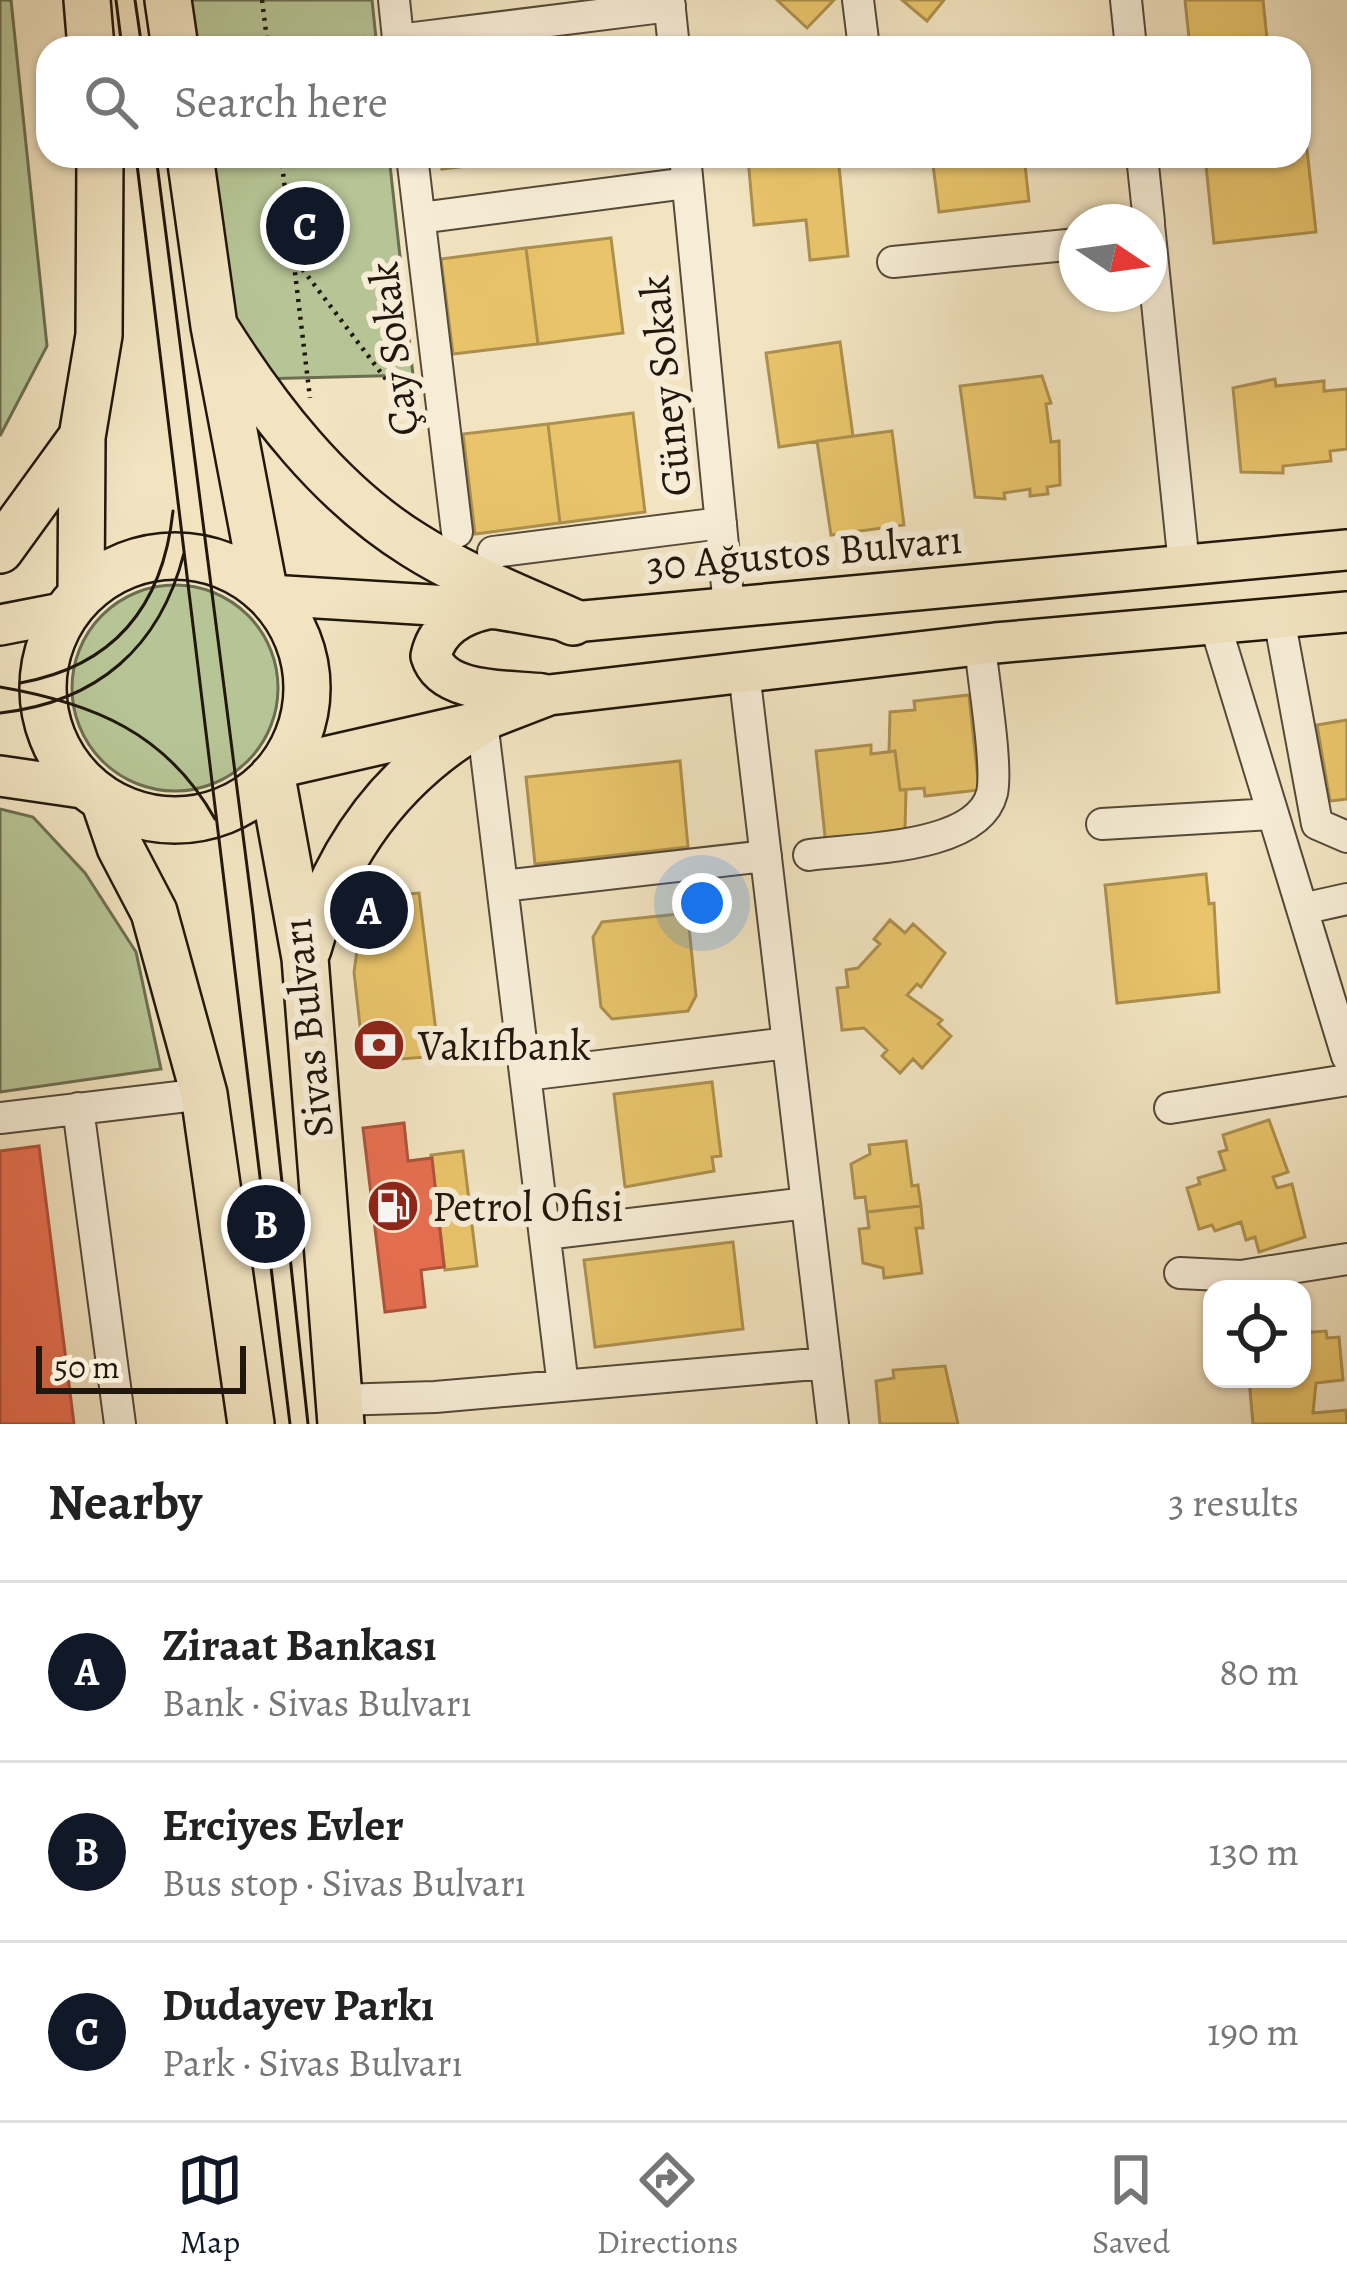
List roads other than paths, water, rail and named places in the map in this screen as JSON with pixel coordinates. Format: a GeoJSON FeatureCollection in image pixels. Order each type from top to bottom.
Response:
{"type":"FeatureCollection","features":[{"type":"Feature","properties":{"kind":"highway"},"geometry":{"type":"LineString","coordinates":[[87,0],[90,36]]}},
{"type":"Feature","properties":{"kind":"highway"},"geometry":{"type":"LineString","coordinates":[[168,0],[173,36]]}},
{"type":"Feature","properties":{"kind":"highway"},"geometry":{"type":"LineString","coordinates":[[74,603],[82,437],[99,335],[100,168]]}},
{"type":"Feature","properties":{"kind":"highway"},"geometry":{"type":"LineString","coordinates":[[192,168],[214,326],[267,592]]}},
{"type":"Feature","properties":{"kind":"highway"},"geometry":{"type":"LineString","coordinates":[[214,326],[290,433],[380,521],[443,563],[574,622]]}},
{"type":"Feature","properties":{"kind":"highway"},"geometry":{"type":"LineString","coordinates":[[0,550],[82,437]]}},
{"type":"Feature","properties":{"kind":"highway"},"geometry":{"type":"LineString","coordinates":[[97,794],[151,818],[203,820],[239,805],[277,772],[304,719],[307,670],[292,623],[267,592],[226,565],[168,555],[118,568],[74,603],[46,656],[46,715],[59,751],[97,794],[154,912],[204,1094],[251,1424]]}},
{"type":"Feature","properties":{"kind":"highway"},"geometry":{"type":"LineString","coordinates":[[305,958],[328,888],[365,824],[411,770],[482,721]]}},
{"type":"Feature","properties":{"kind":"highway","name":"Sivas Bulvarı"},"geometry":{"type":"LineString","coordinates":[[277,772],[305,958],[340,1412]]}},
{"type":"Feature","properties":{"kind":"main road","name":"30 Ağustos Bulvarı"},"geometry":{"type":"LineString","coordinates":[[267,592],[498,609],[574,622],[1347,550]]}},
{"type":"Feature","properties":{"kind":"main road"},"geometry":{"type":"LineString","coordinates":[[0,625],[74,603]]}},
{"type":"Feature","properties":{"kind":"main road"},"geometry":{"type":"LineString","coordinates":[[498,609],[471,613],[447,627],[432,648],[433,664],[457,682],[548,695]]}},
{"type":"Feature","properties":{"kind":"main road"},"geometry":{"type":"LineString","coordinates":[[277,772],[482,721],[548,695],[980,645],[1347,612]]}},
{"type":"Feature","properties":{"kind":"main road"},"geometry":{"type":"LineString","coordinates":[[0,776],[97,794]]}},
{"type":"Feature","properties":{"kind":"street"},"geometry":{"type":"LineString","coordinates":[[394,0],[398,36]]}},
{"type":"Feature","properties":{"kind":"street"},"geometry":{"type":"LineString","coordinates":[[857,0],[862,36]]}},
{"type":"Feature","properties":{"kind":"street"},"geometry":{"type":"LineString","coordinates":[[1126,0],[1130,36]]}},
{"type":"Feature","properties":{"kind":"street"},"geometry":{"type":"LineString","coordinates":[[452,36],[670,3],[673,36]]}},
{"type":"Feature","properties":{"kind":"street","name":"Çay Sokak"},"geometry":{"type":"LineString","coordinates":[[414,168],[457,532]]}},
{"type":"Feature","properties":{"kind":"street"},"geometry":{"type":"LineString","coordinates":[[1143,168],[1147,204]]}},
{"type":"Feature","properties":{"kind":"street"},"geometry":{"type":"LineString","coordinates":[[420,218],[686,170]]}},
{"type":"Feature","properties":{"kind":"street","name":"Güney Sokak"},"geometry":{"type":"LineString","coordinates":[[686,170],[730,607]]}},
{"type":"Feature","properties":{"kind":"street"},"geometry":{"type":"LineString","coordinates":[[893,262],[1059,246]]}},
{"type":"Feature","properties":{"kind":"street"},"geometry":{"type":"LineString","coordinates":[[1158,312],[1184,565]]}},
{"type":"Feature","properties":{"kind":"street"},"geometry":{"type":"LineString","coordinates":[[493,552],[721,523]]}},
{"type":"Feature","properties":{"kind":"street"},"geometry":{"type":"LineString","coordinates":[[1280,618],[1317,824],[1347,836]]}},
{"type":"Feature","properties":{"kind":"street"},"geometry":{"type":"LineString","coordinates":[[1215,624],[1347,1056]]}},
{"type":"Feature","properties":{"kind":"street"},"geometry":{"type":"LineString","coordinates":[[809,855],[955,834],[979,819],[992,792],[980,645]]}},
{"type":"Feature","properties":{"kind":"street"},"geometry":{"type":"LineString","coordinates":[[744,672],[833,1424]]}},
{"type":"Feature","properties":{"kind":"street"},"geometry":{"type":"LineString","coordinates":[[482,721],[563,1386]]}},
{"type":"Feature","properties":{"kind":"street"},"geometry":{"type":"LineString","coordinates":[[1102,824],[1273,814]]}},
{"type":"Feature","properties":{"kind":"street"},"geometry":{"type":"LineString","coordinates":[[502,886],[766,856]]}},
{"type":"Feature","properties":{"kind":"street"},"geometry":{"type":"LineString","coordinates":[[1302,910],[1347,898]]}},
{"type":"Feature","properties":{"kind":"street"},"geometry":{"type":"LineString","coordinates":[[526,1075],[788,1043]]}},
{"type":"Feature","properties":{"kind":"street"},"geometry":{"type":"LineString","coordinates":[[1170,1108],[1347,1080]]}},
{"type":"Feature","properties":{"kind":"street"},"geometry":{"type":"LineString","coordinates":[[0,1118],[204,1094]]}},
{"type":"Feature","properties":{"kind":"street"},"geometry":{"type":"LineString","coordinates":[[78,1108],[120,1424]]}},
{"type":"Feature","properties":{"kind":"street"},"geometry":{"type":"LineString","coordinates":[[545,1234],[807,1203]]}},
{"type":"Feature","properties":{"kind":"street"},"geometry":{"type":"LineString","coordinates":[[1180,1273],[1241,1276],[1347,1258]]}},
{"type":"Feature","properties":{"kind":"street"},"geometry":{"type":"LineString","coordinates":[[340,1412],[436,1411],[563,1386],[826,1363]]}},
{"type":"Feature","properties":{"kind":"tram line"},"geometry":{"type":"LineString","coordinates":[[116,0],[120,36]]}},
{"type":"Feature","properties":{"kind":"tram line"},"geometry":{"type":"LineString","coordinates":[[135,0],[140,36]]}},
{"type":"Feature","properties":{"kind":"tram line"},"geometry":{"type":"LineString","coordinates":[[137,168],[290,1424]]}},
{"type":"Feature","properties":{"kind":"tram line"},"geometry":{"type":"LineString","coordinates":[[158,168],[253,913],[308,1424]]}},
{"type":"Feature","properties":{"kind":"tram line"},"geometry":{"type":"LineString","coordinates":[[20,683],[82,662],[128,626],[158,576],[173,511]]}},
{"type":"Feature","properties":{"kind":"tram line"},"geometry":{"type":"LineString","coordinates":[[0,713],[66,697],[119,664],[159,617],[184,553]]}},
{"type":"Feature","properties":{"kind":"tram line"},"geometry":{"type":"LineString","coordinates":[[0,687],[66,702],[124,727],[174,764],[215,819]]}},
{"type":"Feature","properties":{"kind":"place","name":"Dudayev Parkı"},"geometry":{"type":"Point","coordinates":[305,226]}},
{"type":"Feature","properties":{"kind":"place","name":"Ziraat Bankası"},"geometry":{"type":"Point","coordinates":[369,910]}},
{"type":"Feature","properties":{"kind":"place","name":"Vakıfbank"},"geometry":{"type":"Point","coordinates":[379,1045]}},
{"type":"Feature","properties":{"kind":"place","name":"Petrol Ofisi"},"geometry":{"type":"Point","coordinates":[393,1206]}},
{"type":"Feature","properties":{"kind":"place","name":"Erciyes Evler"},"geometry":{"type":"Point","coordinates":[266,1224]}}]}
